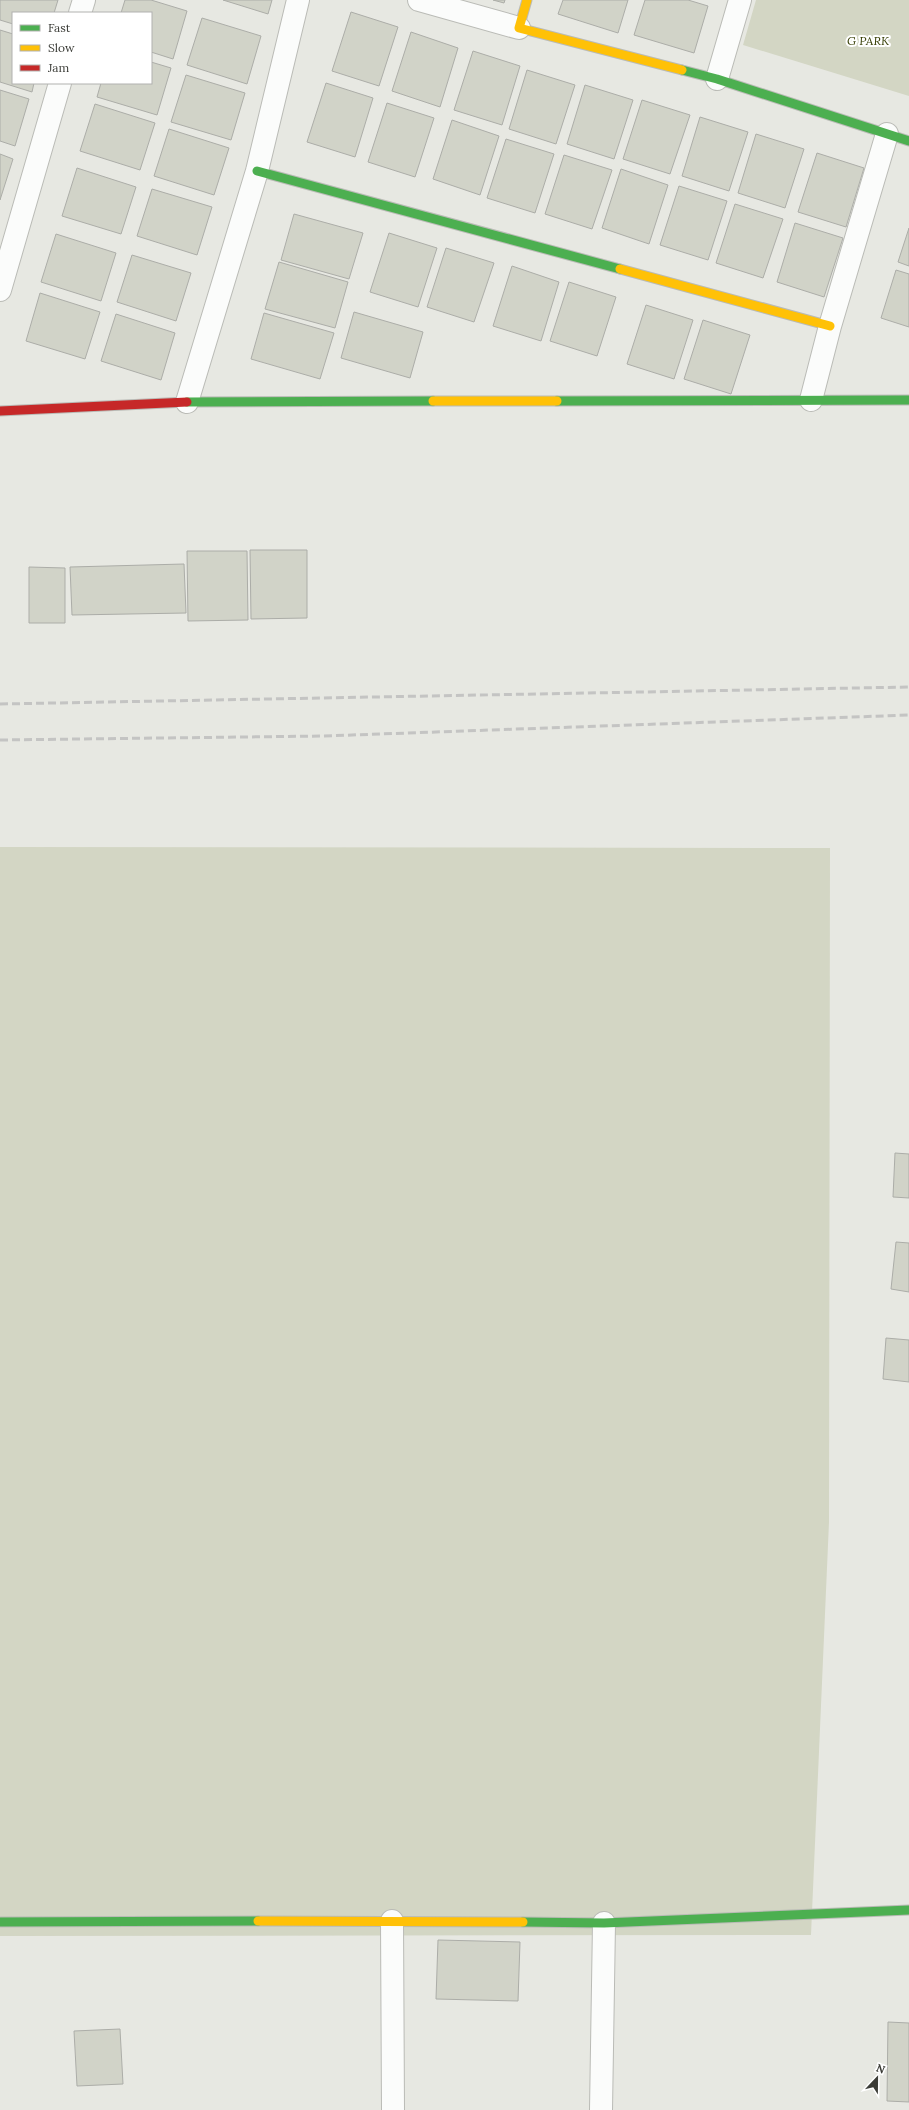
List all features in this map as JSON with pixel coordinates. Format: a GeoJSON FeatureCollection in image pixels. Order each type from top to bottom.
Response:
{"type":"FeatureCollection","features":[{"type":"Feature","properties":{"kind":"street"},"geometry":{"type":"LineString","coordinates":[[80,12],[84,0]]}},
{"type":"Feature","properties":{"kind":"street"},"geometry":{"type":"LineString","coordinates":[[187,402],[257,171],[298,0]]}},
{"type":"Feature","properties":{"kind":"street"},"geometry":{"type":"LineString","coordinates":[[419,0],[519,28],[717,79],[909,141]]}},
{"type":"Feature","properties":{"kind":"street"},"geometry":{"type":"LineString","coordinates":[[519,28],[527,0]]}},
{"type":"Feature","properties":{"kind":"street"},"geometry":{"type":"LineString","coordinates":[[717,79],[740,0]]}},
{"type":"Feature","properties":{"kind":"street"},"geometry":{"type":"LineString","coordinates":[[0,290],[60,84]]}},
{"type":"Feature","properties":{"kind":"street"},"geometry":{"type":"LineString","coordinates":[[811,400],[830,326],[887,134]]}},
{"type":"Feature","properties":{"kind":"street"},"geometry":{"type":"LineString","coordinates":[[257,171],[830,326]]}},
{"type":"Feature","properties":{"kind":"street"},"geometry":{"type":"LineString","coordinates":[[0,411],[187,402],[909,400]]}},
{"type":"Feature","properties":{"kind":"street"},"geometry":{"type":"LineString","coordinates":[[0,1922],[392,1921],[604,1923],[909,1910]]}},
{"type":"Feature","properties":{"kind":"street"},"geometry":{"type":"LineString","coordinates":[[392,1921],[393,2110]]}},
{"type":"Feature","properties":{"kind":"street"},"geometry":{"type":"LineString","coordinates":[[601,2110],[604,1923]]}},
{"type":"Feature","properties":{"kind":"green space","name":"G PARK"},"geometry":{"type":"Polygon","coordinates":[[[756,0],[909,0],[909,96],[743,45],[756,0]]]}},
{"type":"Feature","properties":{"kind":"green space"},"geometry":{"type":"Polygon","coordinates":[[[0,847],[830,848],[829,1522],[811,1935],[0,1936],[0,847]]]}},
{"type":"Feature","properties":{"kind":"building"},"geometry":{"type":"Polygon","coordinates":[[[0,0],[58,0],[54,12],[12,12],[12,24],[0,20],[0,0]]]}},
{"type":"Feature","properties":{"kind":"building"},"geometry":{"type":"Polygon","coordinates":[[[125,0],[151,0],[187,11],[173,59],[152,52],[152,12],[121,12],[125,0]]]}},
{"type":"Feature","properties":{"kind":"building"},"geometry":{"type":"Polygon","coordinates":[[[223,0],[272,0],[268,14],[223,0]]]}},
{"type":"Feature","properties":{"kind":"building"},"geometry":{"type":"Polygon","coordinates":[[[493,0],[505,0],[504,3],[493,0]]]}},
{"type":"Feature","properties":{"kind":"building"},"geometry":{"type":"Polygon","coordinates":[[[563,0],[628,0],[618,33],[558,14],[563,0]]]}},
{"type":"Feature","properties":{"kind":"building"},"geometry":{"type":"Polygon","coordinates":[[[645,0],[688,0],[708,6],[694,53],[634,35],[645,0]]]}},
{"type":"Feature","properties":{"kind":"building"},"geometry":{"type":"Polygon","coordinates":[[[351,12],[398,27],[379,86],[332,71],[351,12]]]}},
{"type":"Feature","properties":{"kind":"building"},"geometry":{"type":"Polygon","coordinates":[[[202,18],[261,36],[247,84],[187,65],[202,18]]]}},
{"type":"Feature","properties":{"kind":"building"},"geometry":{"type":"Polygon","coordinates":[[[0,30],[12,34],[12,84],[34,84],[32,92],[0,82],[0,30]]]}},
{"type":"Feature","properties":{"kind":"building"},"geometry":{"type":"Polygon","coordinates":[[[411,32],[458,48],[440,107],[392,91],[411,32]]]}},
{"type":"Feature","properties":{"kind":"building"},"geometry":{"type":"Polygon","coordinates":[[[473,51],[520,66],[502,125],[454,110],[473,51]]]}},
{"type":"Feature","properties":{"kind":"building"},"geometry":{"type":"Polygon","coordinates":[[[152,62],[171,68],[157,115],[97,97],[101,84],[152,84],[152,62]]]}},
{"type":"Feature","properties":{"kind":"building"},"geometry":{"type":"Polygon","coordinates":[[[527,70],[575,85],[556,144],[509,129],[527,70]]]}},
{"type":"Feature","properties":{"kind":"building"},"geometry":{"type":"Polygon","coordinates":[[[186,75],[245,93],[231,140],[171,122],[186,75]]]}},
{"type":"Feature","properties":{"kind":"building"},"geometry":{"type":"Polygon","coordinates":[[[326,83],[373,98],[355,157],[307,142],[326,83]]]}},
{"type":"Feature","properties":{"kind":"building"},"geometry":{"type":"Polygon","coordinates":[[[585,85],[633,100],[614,159],[567,144],[585,85]]]}},
{"type":"Feature","properties":{"kind":"building"},"geometry":{"type":"Polygon","coordinates":[[[0,90],[29,99],[15,146],[0,141],[0,90]]]}},
{"type":"Feature","properties":{"kind":"building"},"geometry":{"type":"Polygon","coordinates":[[[642,100],[690,115],[670,174],[623,159],[642,100]]]}},
{"type":"Feature","properties":{"kind":"building"},"geometry":{"type":"Polygon","coordinates":[[[387,103],[434,118],[415,177],[368,162],[387,103]]]}},
{"type":"Feature","properties":{"kind":"building"},"geometry":{"type":"Polygon","coordinates":[[[95,104],[155,123],[140,170],[80,151],[95,104]]]}},
{"type":"Feature","properties":{"kind":"building"},"geometry":{"type":"Polygon","coordinates":[[[700,117],[748,132],[729,191],[682,176],[700,117]]]}},
{"type":"Feature","properties":{"kind":"building"},"geometry":{"type":"Polygon","coordinates":[[[452,120],[499,136],[480,195],[433,179],[452,120]]]}},
{"type":"Feature","properties":{"kind":"building"},"geometry":{"type":"Polygon","coordinates":[[[169,129],[229,148],[214,195],[154,176],[169,129]]]}},
{"type":"Feature","properties":{"kind":"building"},"geometry":{"type":"Polygon","coordinates":[[[756,134],[804,149],[785,208],[738,193],[756,134]]]}},
{"type":"Feature","properties":{"kind":"building"},"geometry":{"type":"Polygon","coordinates":[[[506,139],[554,154],[535,213],[487,198],[506,139]]]}},
{"type":"Feature","properties":{"kind":"building"},"geometry":{"type":"Polygon","coordinates":[[[817,153],[864,168],[846,227],[798,212],[817,153]]]}},
{"type":"Feature","properties":{"kind":"building"},"geometry":{"type":"Polygon","coordinates":[[[0,154],[13,159],[0,200],[0,154]]]}},
{"type":"Feature","properties":{"kind":"building"},"geometry":{"type":"Polygon","coordinates":[[[564,155],[612,170],[592,229],[545,214],[564,155]]]}},
{"type":"Feature","properties":{"kind":"building"},"geometry":{"type":"Polygon","coordinates":[[[77,168],[136,187],[121,234],[62,216],[77,168]]]}},
{"type":"Feature","properties":{"kind":"building"},"geometry":{"type":"Polygon","coordinates":[[[621,169],[668,185],[649,244],[602,228],[621,169]]]}},
{"type":"Feature","properties":{"kind":"building"},"geometry":{"type":"Polygon","coordinates":[[[679,186],[727,201],[708,260],[660,245],[679,186]]]}},
{"type":"Feature","properties":{"kind":"building"},"geometry":{"type":"Polygon","coordinates":[[[152,189],[212,207],[197,255],[137,236],[152,189]]]}},
{"type":"Feature","properties":{"kind":"building"},"geometry":{"type":"Polygon","coordinates":[[[735,204],[783,219],[763,278],[716,263],[735,204]]]}},
{"type":"Feature","properties":{"kind":"building"},"geometry":{"type":"Polygon","coordinates":[[[294,214],[363,233],[349,279],[281,260],[294,214]]]}},
{"type":"Feature","properties":{"kind":"building"},"geometry":{"type":"Polygon","coordinates":[[[795,223],[843,238],[824,297],[777,282],[795,223]]]}},
{"type":"Feature","properties":{"kind":"building"},"geometry":{"type":"Polygon","coordinates":[[[909,228],[909,266],[898,262],[909,228]]]}},
{"type":"Feature","properties":{"kind":"building"},"geometry":{"type":"Polygon","coordinates":[[[389,233],[437,248],[418,307],[370,292],[389,233]]]}},
{"type":"Feature","properties":{"kind":"building"},"geometry":{"type":"Polygon","coordinates":[[[56,234],[116,253],[101,301],[41,282],[56,234]]]}},
{"type":"Feature","properties":{"kind":"building"},"geometry":{"type":"Polygon","coordinates":[[[446,248],[494,263],[474,322],[427,307],[446,248]]]}},
{"type":"Feature","properties":{"kind":"building"},"geometry":{"type":"Polygon","coordinates":[[[132,255],[191,273],[176,321],[117,302],[132,255]]]}},
{"type":"Feature","properties":{"kind":"building"},"geometry":{"type":"Polygon","coordinates":[[[279,262],[348,282],[335,328],[265,309],[279,262]]]}},
{"type":"Feature","properties":{"kind":"building"},"geometry":{"type":"Polygon","coordinates":[[[512,266],[559,282],[541,341],[493,326],[512,266]]]}},
{"type":"Feature","properties":{"kind":"building"},"geometry":{"type":"Polygon","coordinates":[[[896,270],[909,274],[909,327],[881,318],[896,270]]]}},
{"type":"Feature","properties":{"kind":"building"},"geometry":{"type":"Polygon","coordinates":[[[569,282],[616,297],[597,356],[550,341],[569,282]]]}},
{"type":"Feature","properties":{"kind":"building"},"geometry":{"type":"Polygon","coordinates":[[[40,293],[100,312],[85,359],[26,341],[40,293]]]}},
{"type":"Feature","properties":{"kind":"building"},"geometry":{"type":"Polygon","coordinates":[[[646,305],[693,320],[674,379],[627,364],[646,305]]]}},
{"type":"Feature","properties":{"kind":"building"},"geometry":{"type":"Polygon","coordinates":[[[354,312],[423,332],[410,378],[341,358],[354,312]]]}},
{"type":"Feature","properties":{"kind":"building"},"geometry":{"type":"Polygon","coordinates":[[[264,313],[334,333],[320,379],[251,359],[264,313]]]}},
{"type":"Feature","properties":{"kind":"building"},"geometry":{"type":"Polygon","coordinates":[[[116,314],[175,333],[161,380],[101,361],[116,314]]]}},
{"type":"Feature","properties":{"kind":"building"},"geometry":{"type":"Polygon","coordinates":[[[703,320],[750,335],[731,394],[684,379],[703,320]]]}},
{"type":"Feature","properties":{"kind":"building"},"geometry":{"type":"Polygon","coordinates":[[[250,550],[307,550],[307,618],[251,619],[250,550]]]}},
{"type":"Feature","properties":{"kind":"building"},"geometry":{"type":"Polygon","coordinates":[[[187,551],[247,551],[248,620],[188,621],[187,551]]]}},
{"type":"Feature","properties":{"kind":"building"},"geometry":{"type":"Polygon","coordinates":[[[184,564],[186,613],[72,615],[70,567],[184,564]]]}},
{"type":"Feature","properties":{"kind":"building"},"geometry":{"type":"Polygon","coordinates":[[[29,567],[65,568],[65,623],[29,623],[29,567]]]}},
{"type":"Feature","properties":{"kind":"building"},"geometry":{"type":"Polygon","coordinates":[[[895,1153],[909,1154],[909,1198],[893,1197],[895,1153]]]}},
{"type":"Feature","properties":{"kind":"building"},"geometry":{"type":"Polygon","coordinates":[[[896,1242],[909,1243],[909,1292],[891,1289],[896,1242]]]}},
{"type":"Feature","properties":{"kind":"building"},"geometry":{"type":"Polygon","coordinates":[[[886,1338],[909,1340],[909,1382],[883,1379],[886,1338]]]}},
{"type":"Feature","properties":{"kind":"building"},"geometry":{"type":"Polygon","coordinates":[[[438,1940],[520,1942],[518,2001],[436,1999],[438,1940]]]}},
{"type":"Feature","properties":{"kind":"building"},"geometry":{"type":"Polygon","coordinates":[[[888,2022],[909,2023],[909,2102],[887,2101],[888,2022]]]}},
{"type":"Feature","properties":{"kind":"building"},"geometry":{"type":"Polygon","coordinates":[[[120,2029],[123,2084],[77,2086],[74,2031],[120,2029]]]}},
{"type":"Feature","properties":{"kind":"railway"},"geometry":{"type":"LineString","coordinates":[[0,704],[909,687]]}},
{"type":"Feature","properties":{"kind":"railway"},"geometry":{"type":"LineString","coordinates":[[0,740],[324,736],[909,715]]}},
{"type":"Feature","properties":{"kind":"traffic: fast"},"geometry":{"type":"LineString","coordinates":[[682,70],[717,79],[909,141]]}},
{"type":"Feature","properties":{"kind":"traffic: fast"},"geometry":{"type":"LineString","coordinates":[[257,171],[620,269]]}},
{"type":"Feature","properties":{"kind":"traffic: fast"},"geometry":{"type":"LineString","coordinates":[[557,401],[909,400]]}},
{"type":"Feature","properties":{"kind":"traffic: fast"},"geometry":{"type":"LineString","coordinates":[[187,402],[433,401]]}},
{"type":"Feature","properties":{"kind":"traffic: fast"},"geometry":{"type":"LineString","coordinates":[[523,1922],[604,1923],[909,1910]]}},
{"type":"Feature","properties":{"kind":"traffic: fast"},"geometry":{"type":"LineString","coordinates":[[0,1922],[258,1921]]}},
{"type":"Feature","properties":{"kind":"traffic: slow"},"geometry":{"type":"LineString","coordinates":[[527,0],[519,28],[682,70]]}},
{"type":"Feature","properties":{"kind":"traffic: slow"},"geometry":{"type":"LineString","coordinates":[[620,269],[830,326]]}},
{"type":"Feature","properties":{"kind":"traffic: slow"},"geometry":{"type":"LineString","coordinates":[[433,401],[557,401]]}},
{"type":"Feature","properties":{"kind":"traffic: slow"},"geometry":{"type":"LineString","coordinates":[[258,1921],[523,1922]]}},
{"type":"Feature","properties":{"kind":"traffic: jam"},"geometry":{"type":"LineString","coordinates":[[0,411],[187,402]]}}]}
